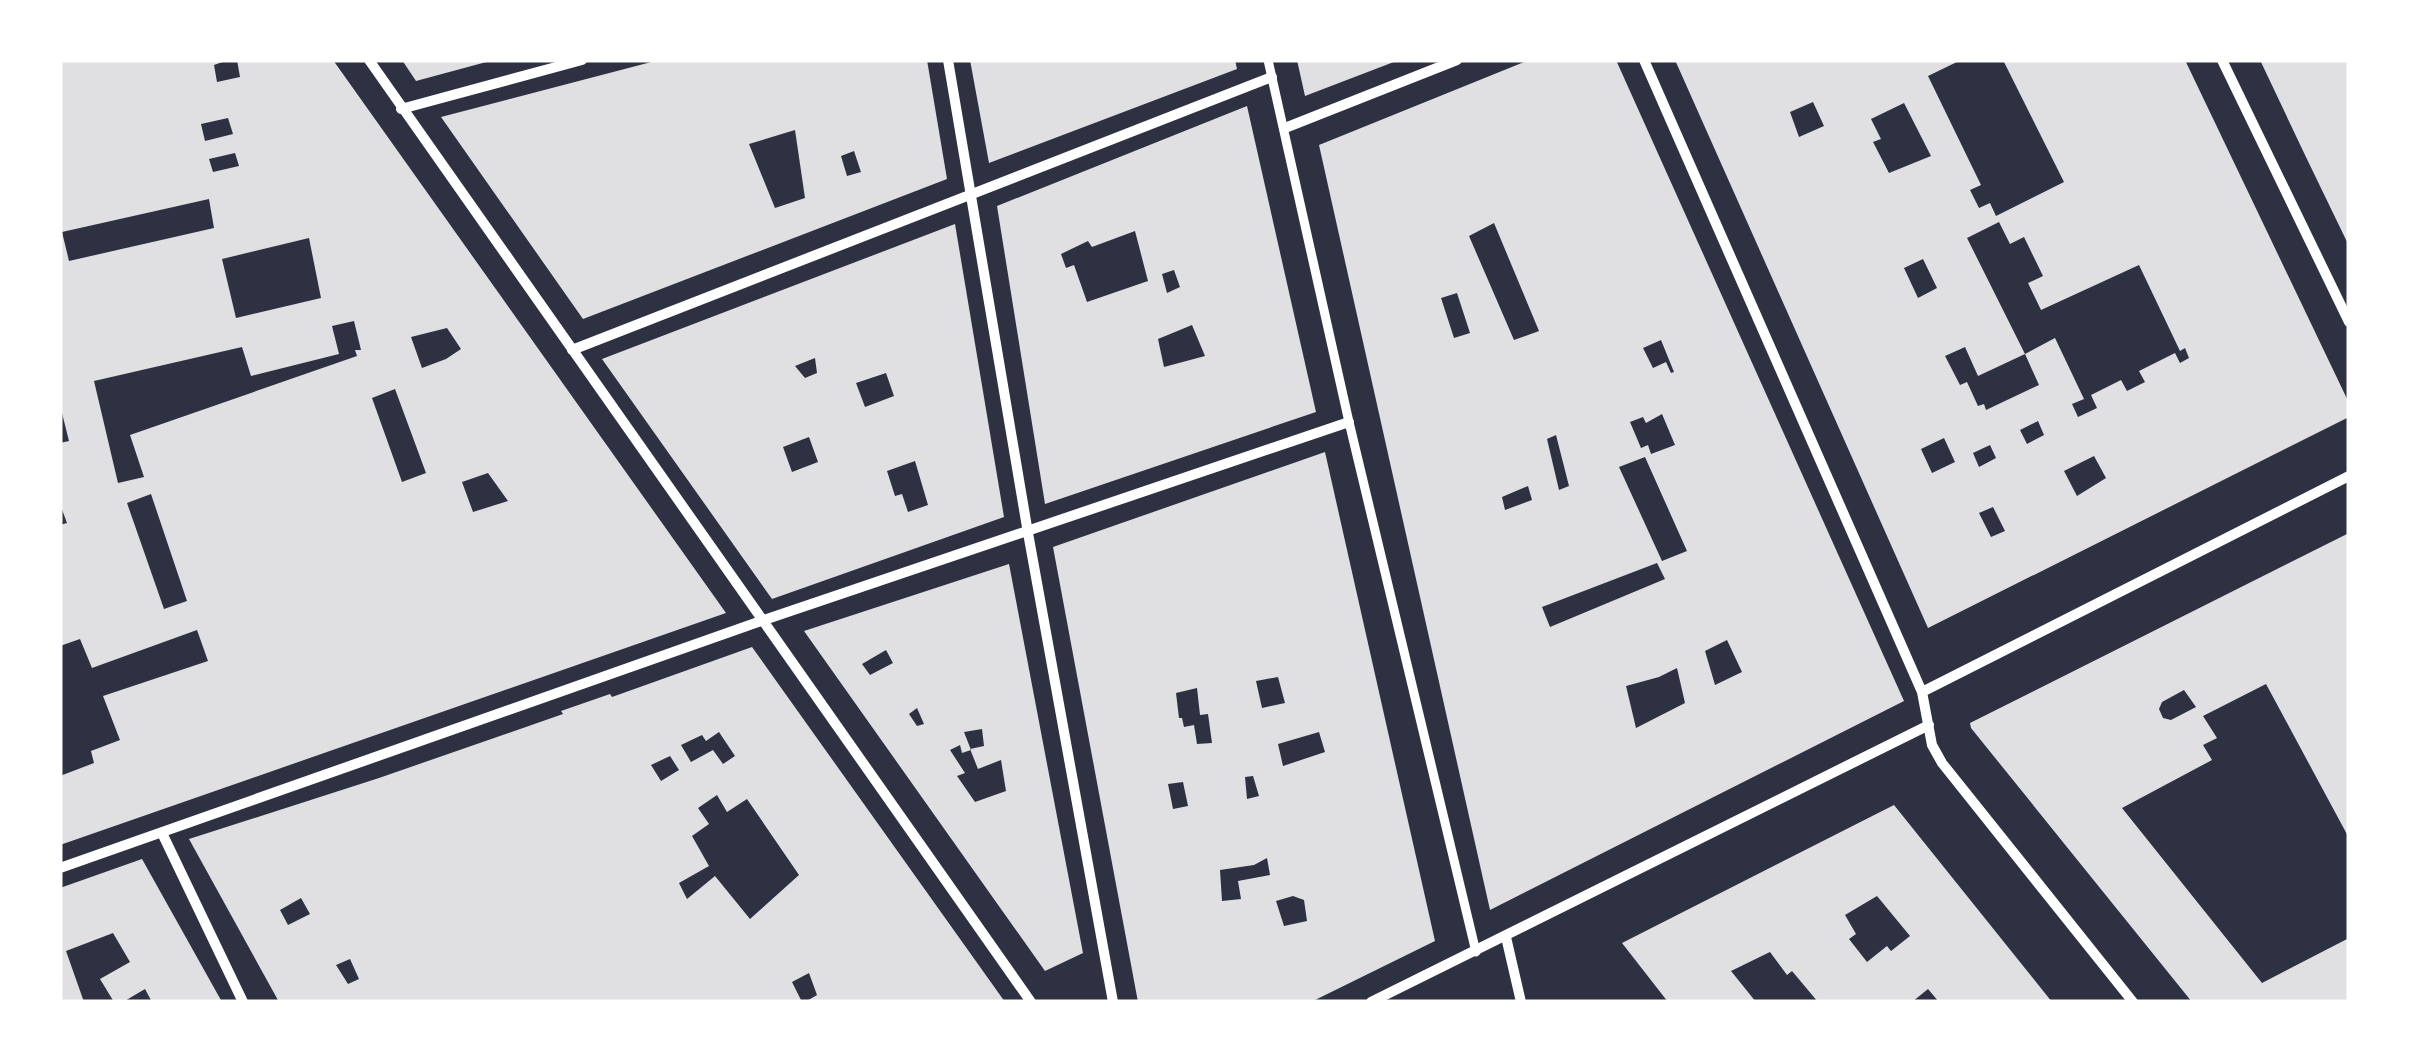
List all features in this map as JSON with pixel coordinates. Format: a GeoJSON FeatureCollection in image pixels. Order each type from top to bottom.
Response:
{"type":"FeatureCollection","features":[{"type":"Feature","properties":{"kind":"street"},"geometry":{"type":"LineString","coordinates":[[368,60],[1031,1002]]}},
{"type":"Feature","properties":{"kind":"street"},"geometry":{"type":"LineString","coordinates":[[401,109],[582,60]]}},
{"type":"Feature","properties":{"kind":"street"},"geometry":{"type":"LineString","coordinates":[[948,60],[1113,1002]]}},
{"type":"Feature","properties":{"kind":"street"},"geometry":{"type":"LineString","coordinates":[[1268,60],[1476,952]]}},
{"type":"Feature","properties":{"kind":"street"},"geometry":{"type":"LineString","coordinates":[[1284,128],[1456,60]]}},
{"type":"Feature","properties":{"kind":"street"},"geometry":{"type":"LineString","coordinates":[[1644,60],[1922,692],[1932,745],[1942,763],[2133,1002]]}},
{"type":"Feature","properties":{"kind":"street"},"geometry":{"type":"LineString","coordinates":[[2222,60],[2349,322]]}},
{"type":"Feature","properties":{"kind":"street"},"geometry":{"type":"LineString","coordinates":[[572,350],[1272,77]]}},
{"type":"Feature","properties":{"kind":"street"},"geometry":{"type":"LineString","coordinates":[[60,868],[764,620],[1350,422]]}},
{"type":"Feature","properties":{"kind":"street"},"geometry":{"type":"LineString","coordinates":[[1922,692],[2349,476]]}},
{"type":"Feature","properties":{"kind":"street"},"geometry":{"type":"LineString","coordinates":[[1371,1002],[1928,725]]}},
{"type":"Feature","properties":{"kind":"street"},"geometry":{"type":"LineString","coordinates":[[162,833],[243,1002]]}},
{"type":"Feature","properties":{"kind":"street"},"geometry":{"type":"LineString","coordinates":[[1506,938],[1522,1002]]}},
{"type":"Feature","properties":{"kind":"building"},"geometry":{"type":"Polygon","coordinates":[[[60,60],[228,60],[214,65],[217,82],[240,77],[237,60],[333,60],[726,613],[60,845],[60,776],[94,763],[91,751],[120,740],[103,696],[208,661],[197,630],[92,668],[80,639],[60,646],[60,525],[67,523],[60,504],[60,443],[69,441],[60,405],[60,60]],[[228,118],[201,124],[205,141],[233,134],[228,118]],[[235,153],[209,159],[213,172],[239,166],[235,153]],[[209,199],[62,232],[69,261],[214,228],[209,199]],[[309,238],[222,259],[236,318],[321,298],[309,238]],[[354,321],[332,326],[339,354],[251,376],[242,347],[94,381],[118,483],[144,477],[130,435],[357,356],[355,350],[361,350],[354,321]],[[447,328],[411,337],[422,368],[461,349],[447,328]],[[395,389],[372,398],[402,482],[426,473],[395,389]],[[488,473],[462,482],[473,512],[508,501],[488,473]],[[151,494],[127,503],[164,609],[187,601],[151,494]]]}},
{"type":"Feature","properties":{"kind":"building"},"geometry":{"type":"Polygon","coordinates":[[[402,60],[490,60],[490,61],[416,81],[402,60]]]}},
{"type":"Feature","properties":{"kind":"building"},"geometry":{"type":"Polygon","coordinates":[[[659,60],[927,60],[947,179],[583,319],[441,117],[659,60]],[[795,130],[749,144],[775,208],[805,198],[795,130]],[[854,151],[841,156],[847,176],[861,172],[854,151]]]}},
{"type":"Feature","properties":{"kind":"building"},"geometry":{"type":"Polygon","coordinates":[[[970,60],[1235,60],[1237,69],[989,163],[970,60]]]}},
{"type":"Feature","properties":{"kind":"building"},"geometry":{"type":"Polygon","coordinates":[[[1297,60],[1399,60],[1305,96],[1297,60]]]}},
{"type":"Feature","properties":{"kind":"building"},"geometry":{"type":"Polygon","coordinates":[[[1529,60],[1616,60],[1904,701],[1490,910],[1319,145],[1529,60]],[[1494,223],[1469,236],[1514,340],[1539,331],[1494,223]],[[1457,293],[1441,298],[1454,338],[1470,333],[1457,293]],[[1661,340],[1643,348],[1653,368],[1666,362],[1674,372],[1661,340]],[[1662,414],[1646,423],[1643,417],[1630,422],[1641,448],[1648,445],[1651,454],[1675,445],[1662,414]],[[1556,435],[1547,439],[1559,490],[1569,486],[1556,435]],[[1645,457],[1619,467],[1662,561],[1687,551],[1645,457]],[[1528,486],[1502,497],[1505,510],[1532,500],[1528,486]],[[1657,563],[1542,607],[1550,627],[1665,579],[1657,563]],[[1727,640],[1705,651],[1715,685],[1742,672],[1727,640]],[[1677,668],[1626,686],[1636,728],[1685,703],[1677,668]]]}},
{"type":"Feature","properties":{"kind":"building"},"geometry":{"type":"Polygon","coordinates":[[[1675,60],[1961,60],[1928,76],[1981,185],[1970,190],[1979,208],[1990,203],[1996,216],[2064,182],[2003,60],[2185,60],[2349,403],[2349,417],[1928,628],[1675,60]],[[1813,102],[1790,112],[1799,137],[1824,126],[1813,102]],[[1904,103],[1871,119],[1881,139],[1873,142],[1889,173],[1931,156],[1904,103]],[[1999,222],[1967,238],[2025,354],[2055,338],[2084,399],[2072,404],[2078,417],[2097,408],[2091,395],[2121,380],[2127,391],[2145,382],[2139,371],[2175,353],[2180,363],[2189,358],[2185,348],[2180,351],[2139,265],[2041,310],[2028,283],[2043,276],[2024,237],[2010,244],[1999,222]],[[1923,259],[1904,268],[1918,298],[1937,288],[1923,259]],[[1965,347],[1945,356],[1960,385],[1967,382],[1978,406],[1984,404],[1986,410],[2039,385],[2025,354],[1978,376],[1965,347]],[[2038,421],[2020,430],[2027,444],[2044,435],[2038,421]],[[1944,438],[1921,449],[1932,473],[1955,462],[1944,438]],[[1990,445],[1973,453],[1979,467],[1996,458],[1990,445]],[[2094,456],[2064,471],[2077,496],[2106,478],[2094,456]],[[1993,507],[1979,513],[1991,537],[2005,531],[1993,507]]]}},
{"type":"Feature","properties":{"kind":"building"},"geometry":{"type":"Polygon","coordinates":[[[2260,60],[2349,60],[2349,246],[2305,155],[2260,60]]]}},
{"type":"Feature","properties":{"kind":"building"},"geometry":{"type":"Polygon","coordinates":[[[1247,106],[1316,412],[1045,504],[997,206],[1247,106]],[[1135,231],[1092,247],[1088,241],[1061,254],[1066,268],[1074,265],[1087,302],[1148,281],[1135,231]],[[1174,270],[1162,274],[1167,293],[1180,287],[1174,270]],[[1192,325],[1158,339],[1164,367],[1205,356],[1192,325]]]}},
{"type":"Feature","properties":{"kind":"building"},"geometry":{"type":"Polygon","coordinates":[[[955,224],[1004,517],[772,599],[602,359],[955,224]],[[815,358],[795,366],[805,378],[817,373],[815,358]],[[886,373],[856,383],[865,407],[894,396],[886,373]],[[809,437],[783,447],[792,472],[818,462],[809,437]],[[915,461],[887,471],[895,496],[902,494],[908,512],[928,505],[915,461]]]}},
{"type":"Feature","properties":{"kind":"building"},"geometry":{"type":"Polygon","coordinates":[[[1325,452],[1435,941],[1311,1002],[1138,1002],[1053,547],[1325,452]],[[1278,677],[1256,681],[1262,708],[1285,703],[1278,677]],[[1197,688],[1176,693],[1184,727],[1194,725],[1197,744],[1212,743],[1208,714],[1200,715],[1197,688]],[[1319,732],[1278,744],[1283,766],[1325,752],[1319,732]],[[1253,776],[1245,777],[1247,799],[1259,796],[1253,776]],[[1183,782],[1168,784],[1173,809],[1188,806],[1183,782]],[[1267,858],[1254,865],[1220,870],[1222,901],[1241,899],[1238,881],[1270,875],[1267,858]],[[1293,896],[1276,901],[1284,926],[1307,921],[1304,900],[1293,896]]]}},
{"type":"Feature","properties":{"kind":"building"},"geometry":{"type":"Polygon","coordinates":[[[2349,533],[2349,838],[2266,684],[2203,716],[2217,738],[2203,745],[2212,760],[2122,808],[2262,983],[2349,938],[2349,1002],[2192,1002],[1970,723],[2349,533]],[[2184,690],[2162,702],[2159,709],[2163,718],[2171,720],[2196,707],[2184,690]]]}},
{"type":"Feature","properties":{"kind":"building"},"geometry":{"type":"Polygon","coordinates":[[[1009,564],[1083,953],[1045,971],[804,631],[1009,564]],[[886,650],[862,664],[870,675],[893,663],[886,650]],[[917,708],[909,714],[917,726],[924,724],[917,708]],[[982,729],[964,732],[971,749],[984,746],[982,729]],[[960,745],[950,750],[965,773],[957,776],[975,802],[1006,791],[1001,760],[978,769],[970,750],[962,753],[960,745]]]}},
{"type":"Feature","properties":{"kind":"building"},"geometry":{"type":"Polygon","coordinates":[[[752,647],[1005,1002],[805,1002],[817,995],[809,973],[792,982],[802,1002],[279,1002],[189,839],[379,778],[610,694],[612,697],[752,647]],[[719,732],[706,741],[702,735],[681,745],[691,762],[713,750],[723,764],[735,756],[719,732]],[[670,756],[651,765],[661,781],[679,770],[670,756]],[[717,795],[698,808],[709,824],[692,836],[709,866],[679,883],[687,899],[715,876],[750,919],[799,875],[747,799],[727,812],[717,795]],[[301,898],[280,910],[288,925],[310,914],[301,898]],[[350,959],[336,965],[348,984],[359,979],[350,959]]]}},
{"type":"Feature","properties":{"kind":"building"},"geometry":{"type":"Polygon","coordinates":[[[1894,805],[2052,1002],[1939,1002],[1928,989],[1912,1002],[1818,1002],[1792,971],[1787,975],[1770,952],[1731,971],[1756,1002],[1668,1002],[1622,943],[1894,805]],[[1877,896],[1845,915],[1856,934],[1849,939],[1867,962],[1887,946],[1891,951],[1910,936],[1877,896]]]}},
{"type":"Feature","properties":{"kind":"building"},"geometry":{"type":"Polygon","coordinates":[[[142,859],[222,1002],[152,1002],[145,989],[123,1002],[114,1002],[100,979],[130,962],[113,933],[66,951],[84,1002],[60,1002],[60,888],[142,859]]]}}]}
